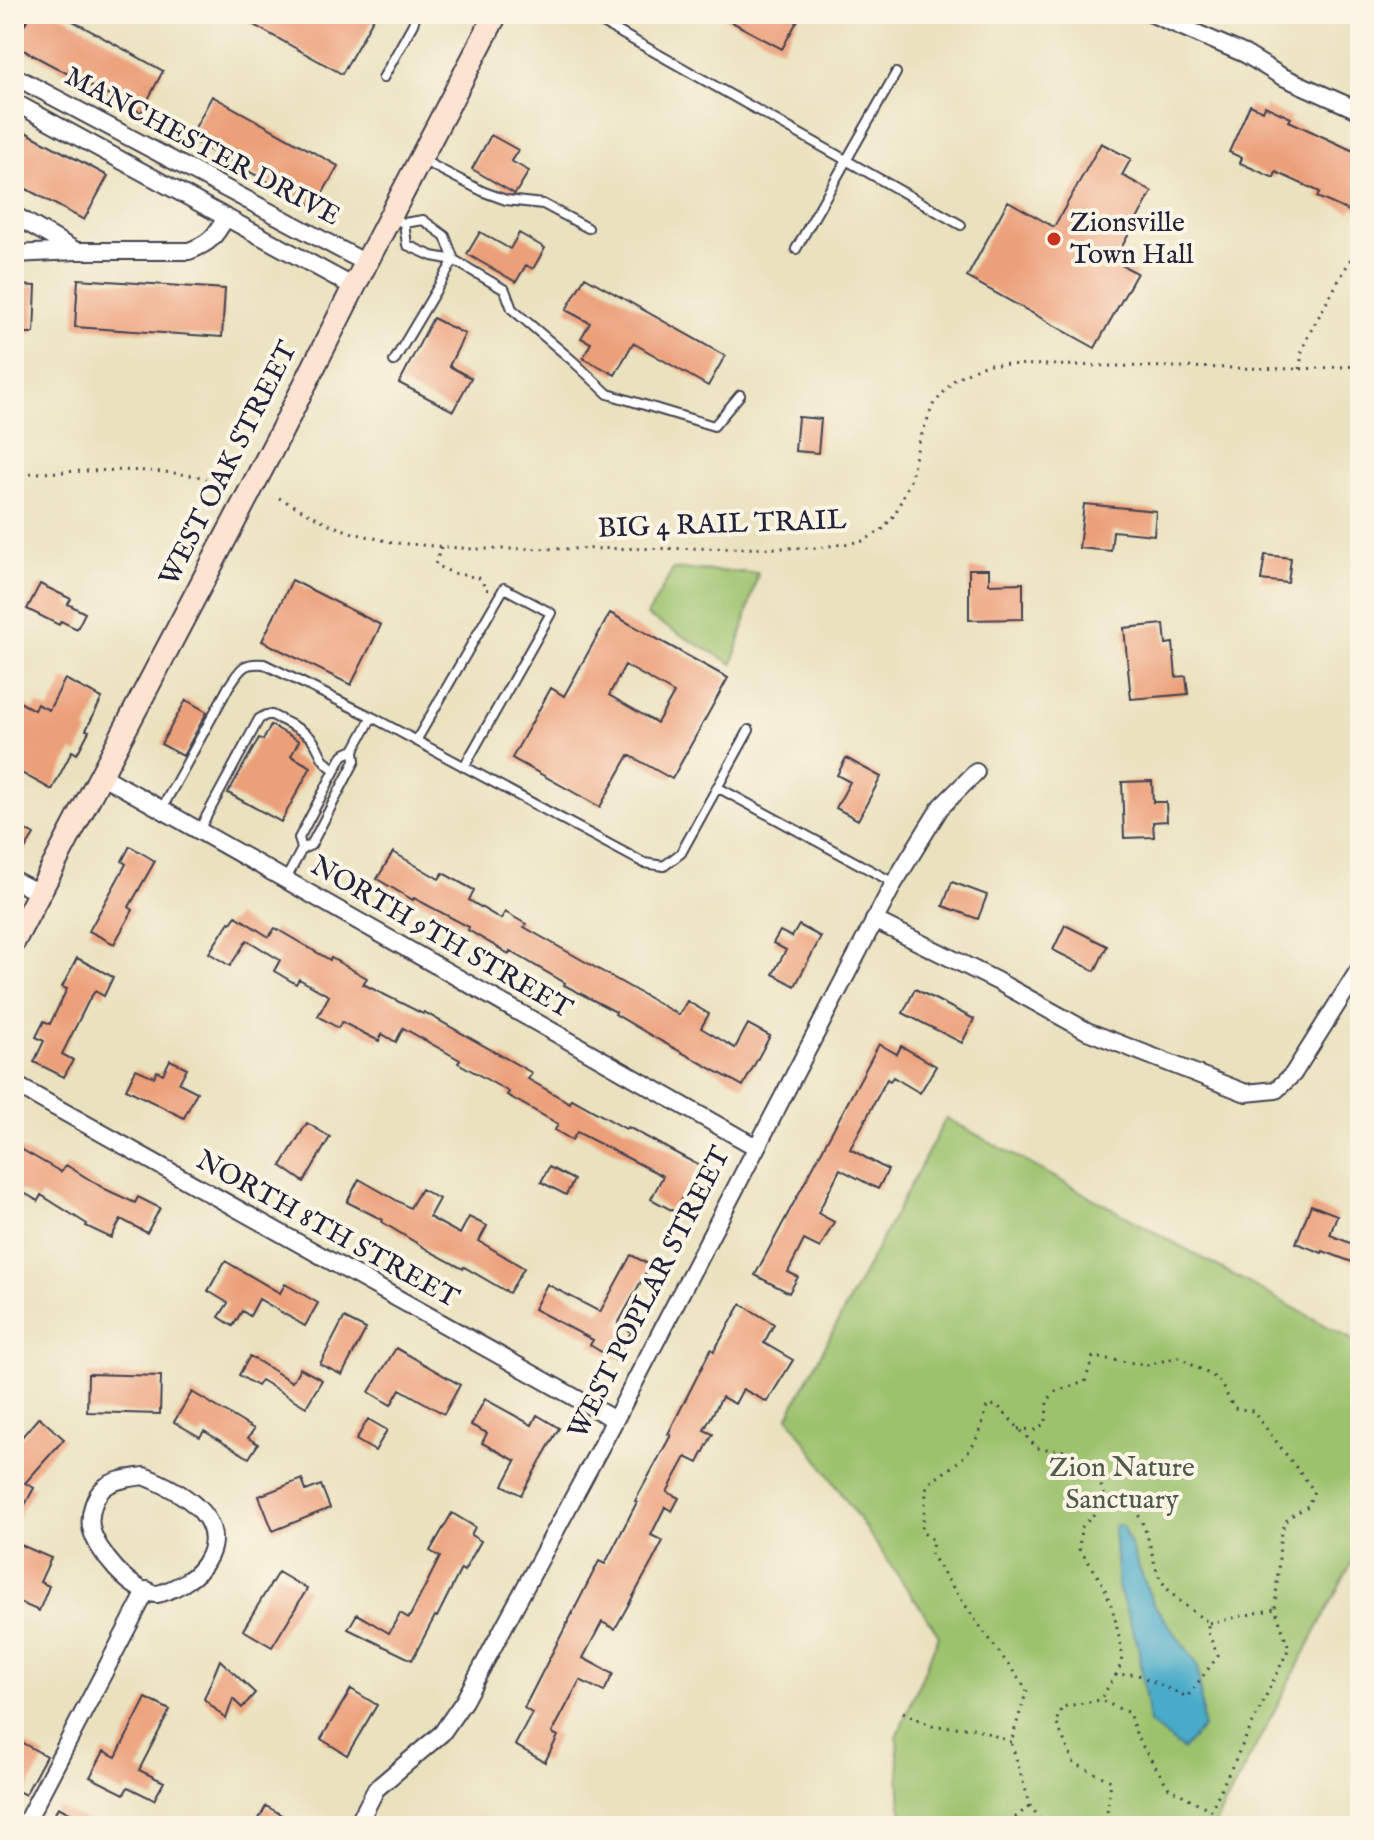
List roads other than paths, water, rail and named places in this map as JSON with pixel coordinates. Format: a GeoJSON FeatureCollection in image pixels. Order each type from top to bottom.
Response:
{"type":"FeatureCollection","features":[{"type":"Feature","properties":{"kind":"main road","name":"WEST OAK STREET"},"geometry":{"type":"LineString","coordinates":[[14,941],[280,434],[366,263],[397,220],[421,159],[496,14]]}},
{"type":"Feature","properties":{"kind":"street"},"geometry":{"type":"LineString","coordinates":[[1152,14],[1245,54],[1281,76],[1360,111]]}},
{"type":"Feature","properties":{"kind":"street","name":"MANCHESTER DRIVE"},"geometry":{"type":"LineString","coordinates":[[14,76],[366,263]]}},
{"type":"Feature","properties":{"kind":"street","name":"MANCHESTER DRIVE"},"geometry":{"type":"LineString","coordinates":[[14,102],[354,287]]}},
{"type":"Feature","properties":{"kind":"street"},"geometry":{"type":"LineString","coordinates":[[14,215],[76,251]]}},
{"type":"Feature","properties":{"kind":"street"},"geometry":{"type":"LineString","coordinates":[[14,254],[189,251],[206,245],[226,217]]}},
{"type":"Feature","properties":{"kind":"street","name":"WEST POPLAR STREET"},"geometry":{"type":"LineString","coordinates":[[357,1826],[376,1789],[442,1733],[464,1701],[615,1420],[894,883],[940,808],[976,772]]}},
{"type":"Feature","properties":{"kind":"street","name":"NORTH 9TH STREET"},"geometry":{"type":"LineString","coordinates":[[101,775],[756,1147]]}},
{"type":"Feature","properties":{"kind":"street"},"geometry":{"type":"LineString","coordinates":[[14,880],[39,893]]}},
{"type":"Feature","properties":{"kind":"street"},"geometry":{"type":"LineString","coordinates":[[874,920],[997,981],[1087,1031],[1246,1093],[1276,1090],[1293,1074],[1360,968]]}},
{"type":"Feature","properties":{"kind":"street","name":"NORTH 8TH STREET"},"geometry":{"type":"LineString","coordinates":[[14,1084],[615,1420]]}},
{"type":"Feature","properties":{"kind":"street"},"geometry":{"type":"LineString","coordinates":[[144,1476],[171,1487],[192,1502],[211,1524],[213,1547],[203,1568],[184,1583],[157,1594],[147,1590],[135,1587],[112,1565],[95,1540],[91,1526],[93,1503],[104,1487],[144,1476]]}},
{"type":"Feature","properties":{"kind":"street"},"geometry":{"type":"LineString","coordinates":[[24,1826],[147,1590]]}},
{"type":"Feature","properties":{"kind":"lane"},"geometry":{"type":"LineString","coordinates":[[383,78],[416,14]]}},
{"type":"Feature","properties":{"kind":"lane"},"geometry":{"type":"LineString","coordinates":[[587,14],[961,225]]}},
{"type":"Feature","properties":{"kind":"lane"},"geometry":{"type":"LineString","coordinates":[[796,249],[896,73]]}},
{"type":"Feature","properties":{"kind":"lane"},"geometry":{"type":"LineString","coordinates":[[421,159],[484,192],[506,200],[543,204],[588,228]]}},
{"type":"Feature","properties":{"kind":"lane"},"geometry":{"type":"LineString","coordinates":[[454,260],[445,236],[423,220],[397,220],[407,245],[432,256],[454,260],[505,290],[512,309],[608,394],[714,426],[740,395]]}},
{"type":"Feature","properties":{"kind":"lane"},"geometry":{"type":"LineString","coordinates":[[394,361],[454,260]]}},
{"type":"Feature","properties":{"kind":"lane"},"geometry":{"type":"LineString","coordinates":[[416,741],[504,588],[551,613],[464,767]]}},
{"type":"Feature","properties":{"kind":"lane"},"geometry":{"type":"LineString","coordinates":[[161,810],[229,686],[240,670],[251,663],[264,664],[372,717],[644,863],[664,866],[681,853],[749,730]]}},
{"type":"Feature","properties":{"kind":"lane"},"geometry":{"type":"LineString","coordinates":[[198,831],[259,719],[266,715],[272,715],[309,736],[322,760],[335,770]]}},
{"type":"Feature","properties":{"kind":"lane"},"geometry":{"type":"LineString","coordinates":[[286,879],[302,849],[311,845],[355,761],[354,750],[372,717]]}},
{"type":"Feature","properties":{"kind":"lane"},"geometry":{"type":"LineString","coordinates":[[302,849],[299,838],[343,755],[354,750]]}},
{"type":"Feature","properties":{"kind":"lane"},"geometry":{"type":"LineString","coordinates":[[717,787],[894,883]]}},
{"type":"Feature","properties":{"kind":"water"},"geometry":{"type":"Polygon","coordinates":[[[1122,1525],[1153,1603],[1198,1665],[1203,1727],[1183,1750],[1149,1723],[1138,1645],[1118,1587],[1114,1526],[1122,1525]]]}},
{"type":"Feature","properties":{"kind":"place","name":"Zionsville Town Hall"},"geometry":{"type":"Point","coordinates":[1054,239]}},
{"type":"Feature","properties":{"kind":"park label","name":"Zion Nature Sanctuary"},"geometry":{"type":"Point","coordinates":[1122,1484]}}]}
